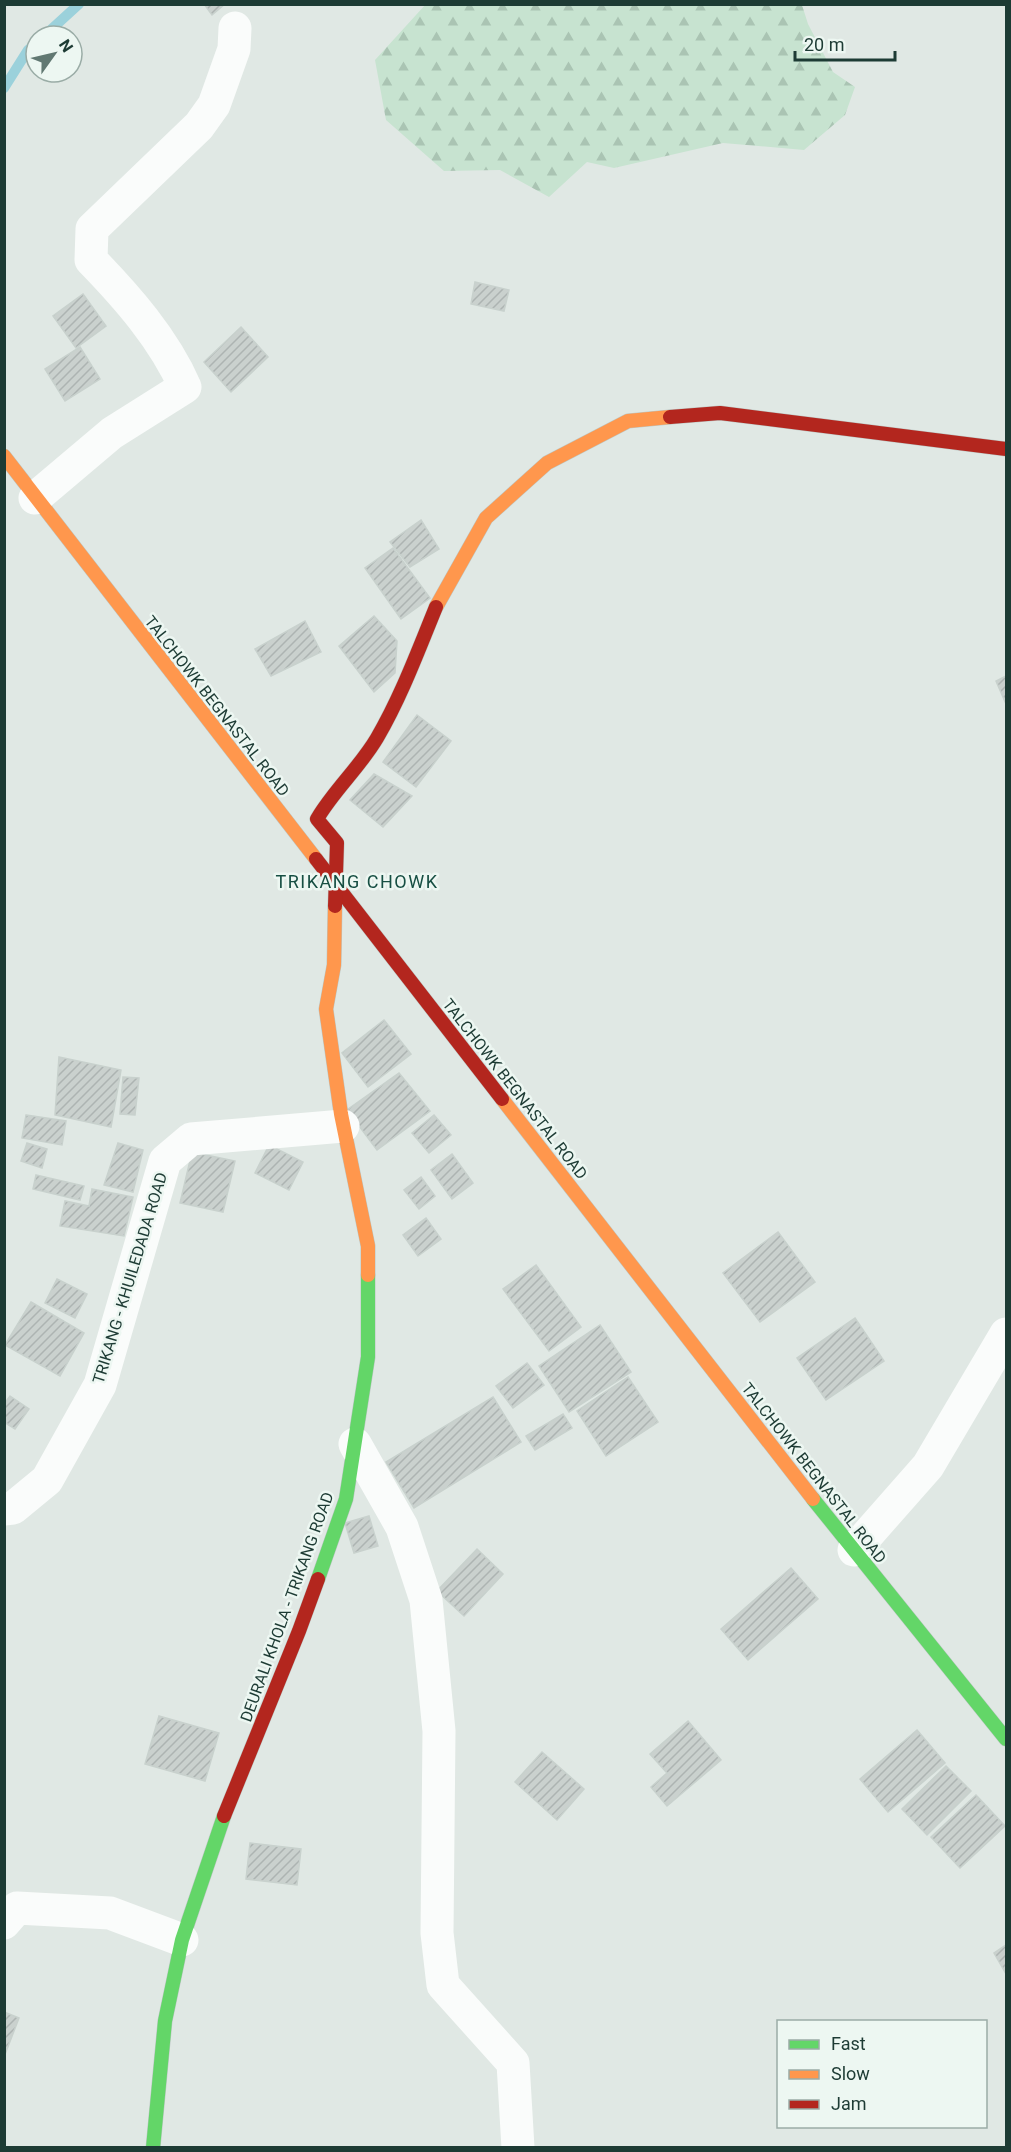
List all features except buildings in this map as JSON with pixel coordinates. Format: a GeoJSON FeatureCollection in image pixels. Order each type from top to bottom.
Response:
{"type":"FeatureCollection","features":[{"type":"Feature","properties":{"kind":"street"},"geometry":{"type":"LineString","coordinates":[[35,498],[112,433],[185,387],[175,364],[120,290],[91,260],[92,229],[199,126],[214,105],[234,49],[235,28]]}},
{"type":"Feature","properties":{"kind":"street","name":"DEURALI KHOLA - TRIKANG ROAD"},"geometry":{"type":"LineString","coordinates":[[153,2148],[165,2021],[182,1940],[220,1825],[299,1630],[346,1499],[368,1358],[368,1246],[344,1126],[326,1009],[334,965],[338,888],[337,843],[318,819],[329,799],[377,738],[407,677],[439,599],[486,518],[547,463],[628,421],[720,413],[1006,449]]}},
{"type":"Feature","properties":{"kind":"street","name":"TALCHOWK BEGNASTAL ROAD"},"geometry":{"type":"LineString","coordinates":[[4,456],[854,1550],[1006,1739]]}},
{"type":"Feature","properties":{"kind":"street","name":"TRIKANG - KHUILEDADA ROAD"},"geometry":{"type":"LineString","coordinates":[[4,1509],[13,1508],[47,1480],[100,1385],[165,1161],[191,1139],[344,1126]]}},
{"type":"Feature","properties":{"kind":"street"},"geometry":{"type":"LineString","coordinates":[[854,1550],[928,1466],[1006,1334]]}},
{"type":"Feature","properties":{"kind":"street"},"geometry":{"type":"LineString","coordinates":[[355,1444],[402,1527],[426,1600],[439,1731],[437,1933],[443,1985],[513,2063],[518,2148]]}},
{"type":"Feature","properties":{"kind":"street"},"geometry":{"type":"LineString","coordinates":[[4,1923],[18,1908],[110,1913],[182,1940]]}},
{"type":"Feature","properties":{"kind":"green space"},"geometry":{"type":"Polygon","coordinates":[[[426,4],[802,5],[808,24],[833,72],[855,87],[845,115],[804,150],[723,143],[614,168],[587,162],[549,197],[500,170],[444,171],[386,120],[375,60],[426,4]]]}},
{"type":"Feature","properties":{"kind":"waterway"},"geometry":{"type":"LineString","coordinates":[[57,24],[79,4]]}},
{"type":"Feature","properties":{"kind":"waterway"},"geometry":{"type":"LineString","coordinates":[[4,88],[24,56]]}},
{"type":"Feature","properties":{"kind":"traffic: fast"},"geometry":{"type":"LineString","coordinates":[[318,1579],[346,1499],[368,1357],[368,1275]]}},
{"type":"Feature","properties":{"kind":"traffic: fast"},"geometry":{"type":"LineString","coordinates":[[813,1499],[1006,1739]]}},
{"type":"Feature","properties":{"kind":"traffic: fast"},"geometry":{"type":"LineString","coordinates":[[153,2148],[165,2021],[182,1940],[224,1816]]}},
{"type":"Feature","properties":{"kind":"traffic: slow"},"geometry":{"type":"LineString","coordinates":[[436,607],[486,518],[547,463],[628,421],[670,417]]}},
{"type":"Feature","properties":{"kind":"traffic: slow"},"geometry":{"type":"LineString","coordinates":[[4,456],[316,859]]}},
{"type":"Feature","properties":{"kind":"traffic: slow"},"geometry":{"type":"LineString","coordinates":[[335,906],[334,965],[326,1009],[341,1114],[368,1246],[368,1275]]}},
{"type":"Feature","properties":{"kind":"traffic: slow"},"geometry":{"type":"LineString","coordinates":[[502,1099],[813,1499]]}},
{"type":"Feature","properties":{"kind":"traffic: jam"},"geometry":{"type":"LineString","coordinates":[[670,417],[720,413],[1006,449]]}},
{"type":"Feature","properties":{"kind":"traffic: jam"},"geometry":{"type":"LineString","coordinates":[[335,906],[337,843],[317,819],[363,759],[386,722],[436,607]]}},
{"type":"Feature","properties":{"kind":"traffic: jam"},"geometry":{"type":"LineString","coordinates":[[316,859],[502,1099]]}},
{"type":"Feature","properties":{"kind":"traffic: jam"},"geometry":{"type":"LineString","coordinates":[[224,1816],[318,1579]]}},
{"type":"Feature","properties":{"kind":"district","name":"TRIKANG CHOWK"},"geometry":{"type":"Point","coordinates":[357,881]}}]}
